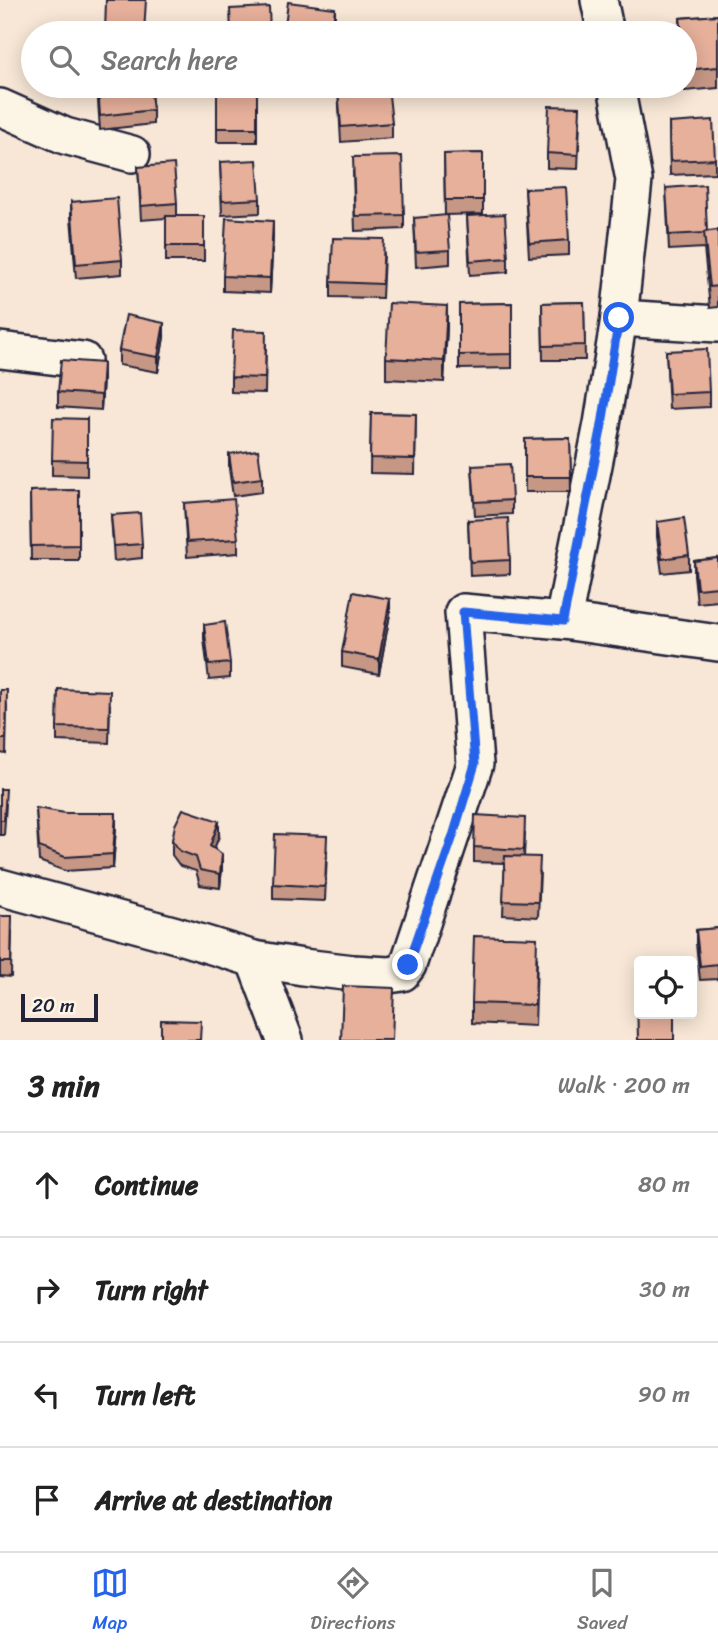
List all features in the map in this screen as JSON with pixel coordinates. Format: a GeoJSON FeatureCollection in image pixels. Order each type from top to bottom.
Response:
{"type":"FeatureCollection","features":[{"type":"Feature","properties":{"kind":"street"},"geometry":{"type":"LineString","coordinates":[[599,0],[603,21]]}},
{"type":"Feature","properties":{"kind":"street"},"geometry":{"type":"LineString","coordinates":[[563,621],[602,425],[619,318],[635,180],[618,98]]}},
{"type":"Feature","properties":{"kind":"street"},"geometry":{"type":"LineString","coordinates":[[0,107],[65,136],[132,154]]}},
{"type":"Feature","properties":{"kind":"street"},"geometry":{"type":"LineString","coordinates":[[619,318],[718,324]]}},
{"type":"Feature","properties":{"kind":"street"},"geometry":{"type":"LineString","coordinates":[[0,350],[83,360]]}},
{"type":"Feature","properties":{"kind":"street"},"geometry":{"type":"LineString","coordinates":[[0,887],[176,934],[254,959],[353,973],[402,973],[408,965],[475,764],[463,612],[563,621],[718,643]]}},
{"type":"Feature","properties":{"kind":"street"},"geometry":{"type":"LineString","coordinates":[[254,959],[285,1040]]}},
{"type":"Feature","properties":{"kind":"building"},"geometry":{"type":"Polygon","coordinates":[[[106,0],[146,0],[145,21],[105,21],[106,0]]]}},
{"type":"Feature","properties":{"kind":"building"},"geometry":{"type":"Polygon","coordinates":[[[288,2],[335,8],[333,21],[286,21],[288,2]]]}},
{"type":"Feature","properties":{"kind":"building"},"geometry":{"type":"Polygon","coordinates":[[[269,7],[270,21],[230,21],[230,9],[269,7]]]}},
{"type":"Feature","properties":{"kind":"building"},"geometry":{"type":"Polygon","coordinates":[[[718,15],[718,67],[697,69],[697,21],[680,21],[680,18],[718,15]]]}},
{"type":"Feature","properties":{"kind":"building"},"geometry":{"type":"Polygon","coordinates":[[[99,98],[152,98],[153,110],[100,116],[99,98]]]}},
{"type":"Feature","properties":{"kind":"building"},"geometry":{"type":"Polygon","coordinates":[[[217,98],[257,98],[257,128],[217,128],[217,98]]]}},
{"type":"Feature","properties":{"kind":"building"},"geometry":{"type":"Polygon","coordinates":[[[339,98],[389,98],[392,123],[341,127],[339,98]]]}},
{"type":"Feature","properties":{"kind":"building"},"geometry":{"type":"Polygon","coordinates":[[[549,106],[580,107],[578,155],[547,153],[549,106]]]}},
{"type":"Feature","properties":{"kind":"building"},"geometry":{"type":"Polygon","coordinates":[[[713,120],[715,159],[670,161],[669,123],[713,120]]]}},
{"type":"Feature","properties":{"kind":"building"},"geometry":{"type":"Polygon","coordinates":[[[483,153],[483,200],[445,200],[444,154],[483,153]]]}},
{"type":"Feature","properties":{"kind":"building"},"geometry":{"type":"Polygon","coordinates":[[[402,156],[404,215],[355,216],[353,157],[402,156]]]}},
{"type":"Feature","properties":{"kind":"building"},"geometry":{"type":"Polygon","coordinates":[[[257,160],[260,199],[222,201],[220,162],[257,160]]]}},
{"type":"Feature","properties":{"kind":"building"},"geometry":{"type":"Polygon","coordinates":[[[174,164],[177,203],[141,206],[138,167],[174,164]]]}},
{"type":"Feature","properties":{"kind":"building"},"geometry":{"type":"Polygon","coordinates":[[[705,185],[707,231],[669,235],[666,188],[705,185]]]}},
{"type":"Feature","properties":{"kind":"building"},"geometry":{"type":"Polygon","coordinates":[[[566,187],[569,240],[529,243],[525,189],[566,187]]]}},
{"type":"Feature","properties":{"kind":"building"},"geometry":{"type":"Polygon","coordinates":[[[117,198],[122,260],[76,264],[71,202],[117,198]]]}},
{"type":"Feature","properties":{"kind":"building"},"geometry":{"type":"Polygon","coordinates":[[[505,214],[508,258],[470,261],[467,216],[505,214]]]}},
{"type":"Feature","properties":{"kind":"building"},"geometry":{"type":"Polygon","coordinates":[[[447,215],[450,250],[416,252],[414,218],[447,215]]]}},
{"type":"Feature","properties":{"kind":"building"},"geometry":{"type":"Polygon","coordinates":[[[166,216],[204,216],[204,246],[166,246],[166,216]]]}},
{"type":"Feature","properties":{"kind":"building"},"geometry":{"type":"Polygon","coordinates":[[[226,218],[273,221],[270,278],[223,276],[226,218]]]}},
{"type":"Feature","properties":{"kind":"building"},"geometry":{"type":"Polygon","coordinates":[[[718,230],[718,286],[710,287],[704,232],[718,230]]]}},
{"type":"Feature","properties":{"kind":"building"},"geometry":{"type":"Polygon","coordinates":[[[333,238],[384,239],[382,284],[331,282],[333,238]]]}},
{"type":"Feature","properties":{"kind":"building"},"geometry":{"type":"Polygon","coordinates":[[[584,302],[585,345],[543,346],[542,303],[584,302]]]}},
{"type":"Feature","properties":{"kind":"building"},"geometry":{"type":"Polygon","coordinates":[[[389,303],[447,306],[444,361],[386,358],[389,303]]]}},
{"type":"Feature","properties":{"kind":"building"},"geometry":{"type":"Polygon","coordinates":[[[512,303],[512,354],[459,355],[459,304],[512,303]]]}},
{"type":"Feature","properties":{"kind":"building"},"geometry":{"type":"Polygon","coordinates":[[[126,315],[164,323],[158,357],[119,350],[126,315]]]}},
{"type":"Feature","properties":{"kind":"building"},"geometry":{"type":"Polygon","coordinates":[[[233,330],[266,331],[265,378],[231,377],[233,330]]]}},
{"type":"Feature","properties":{"kind":"building"},"geometry":{"type":"Polygon","coordinates":[[[707,349],[709,392],[669,394],[666,351],[707,349]]]}},
{"type":"Feature","properties":{"kind":"building"},"geometry":{"type":"Polygon","coordinates":[[[61,360],[103,363],[101,395],[58,392],[61,360]]]}},
{"type":"Feature","properties":{"kind":"building"},"geometry":{"type":"Polygon","coordinates":[[[371,413],[416,414],[415,459],[370,458],[371,413]]]}},
{"type":"Feature","properties":{"kind":"building"},"geometry":{"type":"Polygon","coordinates":[[[53,418],[87,419],[87,461],[52,460],[53,418]]]}},
{"type":"Feature","properties":{"kind":"building"},"geometry":{"type":"Polygon","coordinates":[[[570,438],[571,477],[525,477],[525,439],[570,438]]]}},
{"type":"Feature","properties":{"kind":"building"},"geometry":{"type":"Polygon","coordinates":[[[258,450],[262,478],[233,482],[229,454],[258,450]]]}},
{"type":"Feature","properties":{"kind":"building"},"geometry":{"type":"Polygon","coordinates":[[[510,464],[512,500],[475,502],[472,466],[510,464]]]}},
{"type":"Feature","properties":{"kind":"building"},"geometry":{"type":"Polygon","coordinates":[[[79,490],[79,545],[31,546],[30,491],[79,490]]]}},
{"type":"Feature","properties":{"kind":"building"},"geometry":{"type":"Polygon","coordinates":[[[234,499],[238,539],[187,542],[184,503],[234,499]]]}},
{"type":"Feature","properties":{"kind":"building"},"geometry":{"type":"Polygon","coordinates":[[[140,513],[142,544],[114,546],[111,515],[140,513]]]}},
{"type":"Feature","properties":{"kind":"building"},"geometry":{"type":"Polygon","coordinates":[[[508,518],[510,560],[470,562],[468,520],[508,518]]]}},
{"type":"Feature","properties":{"kind":"building"},"geometry":{"type":"Polygon","coordinates":[[[684,518],[689,555],[662,559],[657,522],[684,518]]]}},
{"type":"Feature","properties":{"kind":"building"},"geometry":{"type":"Polygon","coordinates":[[[718,558],[718,587],[697,589],[694,561],[718,558]]]}},
{"type":"Feature","properties":{"kind":"building"},"geometry":{"type":"Polygon","coordinates":[[[353,592],[390,599],[379,659],[342,652],[353,592]]]}},
{"type":"Feature","properties":{"kind":"building"},"geometry":{"type":"Polygon","coordinates":[[[225,622],[230,663],[209,665],[204,625],[225,622]]]}},
{"type":"Feature","properties":{"kind":"building"},"geometry":{"type":"Polygon","coordinates":[[[58,689],[110,691],[109,728],[57,727],[58,689]]]}},
{"type":"Feature","properties":{"kind":"building"},"geometry":{"type":"Polygon","coordinates":[[[0,690],[7,690],[6,739],[0,739],[0,690]]]}},
{"type":"Feature","properties":{"kind":"building"},"geometry":{"type":"Polygon","coordinates":[[[0,789],[6,789],[4,820],[0,820],[0,789]]]}},
{"type":"Feature","properties":{"kind":"building"},"geometry":{"type":"Polygon","coordinates":[[[36,808],[65,813],[116,813],[113,854],[65,857],[39,847],[36,808]]]}},
{"type":"Feature","properties":{"kind":"building"},"geometry":{"type":"Polygon","coordinates":[[[183,809],[219,821],[210,846],[222,854],[220,874],[200,870],[196,857],[180,851],[172,840],[175,825],[183,809]]]}},
{"type":"Feature","properties":{"kind":"building"},"geometry":{"type":"Polygon","coordinates":[[[475,815],[525,818],[524,850],[474,847],[475,815]]]}},
{"type":"Feature","properties":{"kind":"building"},"geometry":{"type":"Polygon","coordinates":[[[275,834],[327,836],[325,887],[273,884],[275,834]]]}},
{"type":"Feature","properties":{"kind":"building"},"geometry":{"type":"Polygon","coordinates":[[[505,856],[540,857],[538,902],[503,901],[505,856]]]}},
{"type":"Feature","properties":{"kind":"building"},"geometry":{"type":"Polygon","coordinates":[[[0,916],[12,916],[11,962],[0,962],[0,916]]]}},
{"type":"Feature","properties":{"kind":"building"},"geometry":{"type":"Polygon","coordinates":[[[718,928],[718,964],[700,966],[696,930],[718,928]]]}},
{"type":"Feature","properties":{"kind":"building"},"geometry":{"type":"Polygon","coordinates":[[[474,936],[537,938],[535,1005],[472,1003],[474,936]]]}},
{"type":"Feature","properties":{"kind":"building"},"geometry":{"type":"Polygon","coordinates":[[[343,986],[394,988],[392,1040],[341,1040],[343,986]]]}},
{"type":"Feature","properties":{"kind":"building"},"geometry":{"type":"Polygon","coordinates":[[[638,1019],[674,1019],[674,1040],[638,1040],[638,1019]]]}},
{"type":"Feature","properties":{"kind":"building"},"geometry":{"type":"Polygon","coordinates":[[[161,1020],[201,1021],[200,1040],[161,1040],[161,1020]]]}},
{"type":"Feature","properties":{"kind":"route"},"geometry":{"type":"LineString","coordinates":[[408,965],[475,764],[463,612],[563,621],[602,425],[619,318]]}}]}
